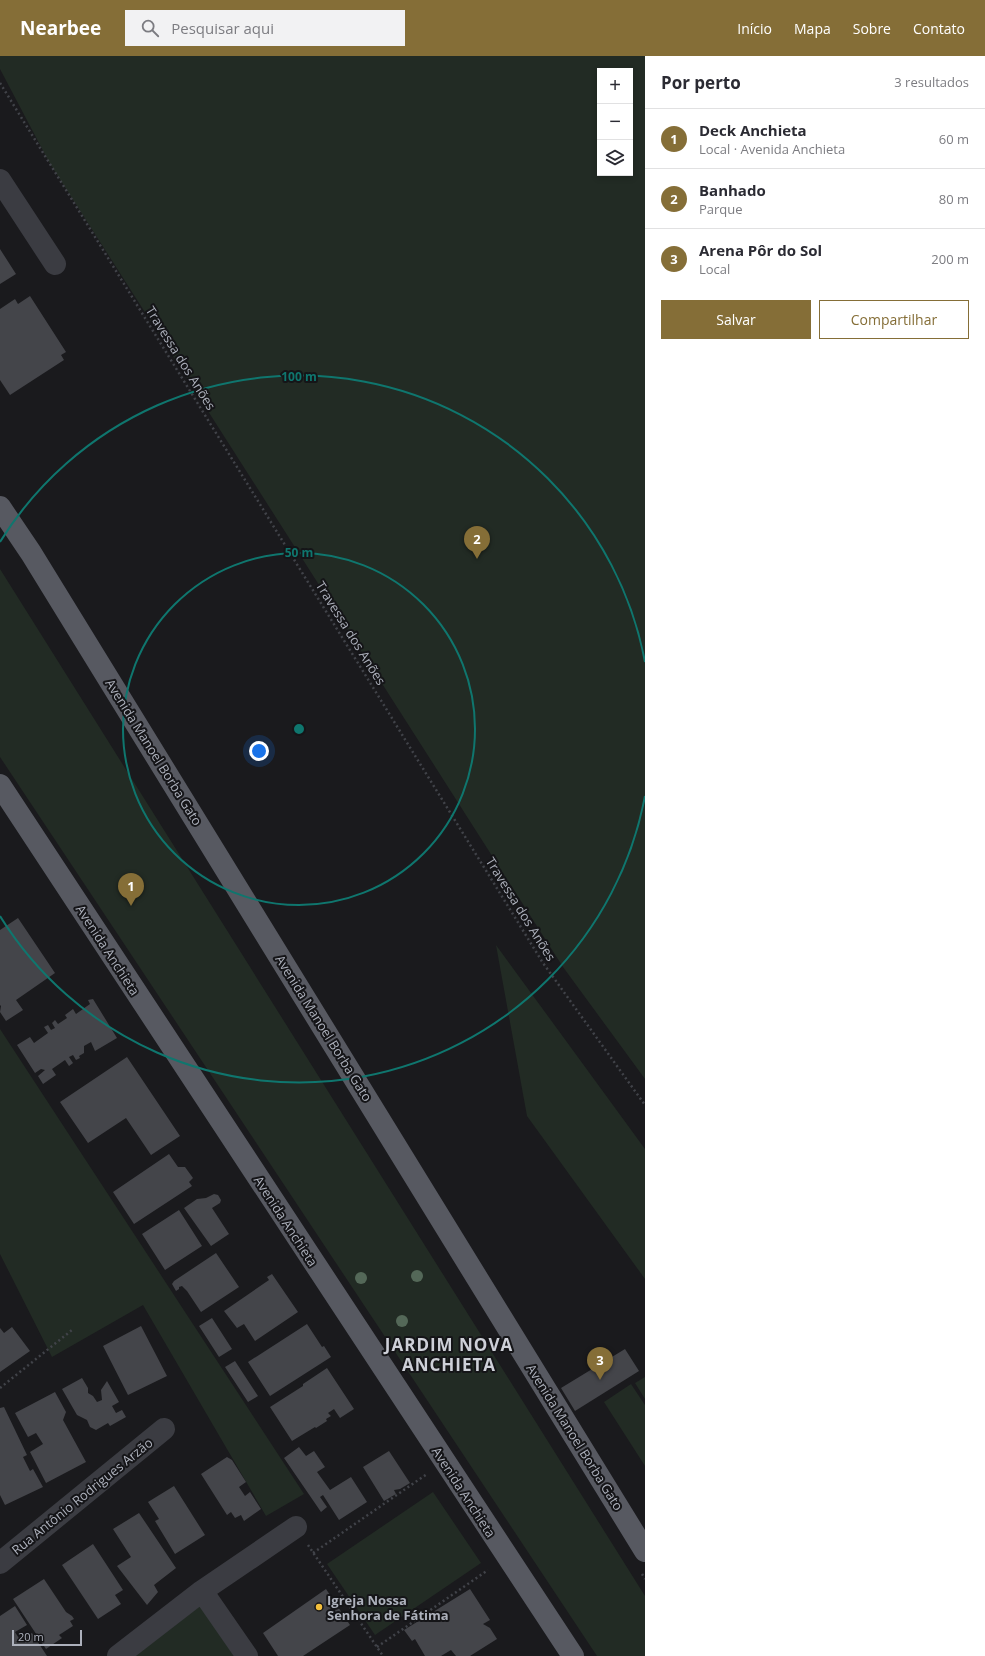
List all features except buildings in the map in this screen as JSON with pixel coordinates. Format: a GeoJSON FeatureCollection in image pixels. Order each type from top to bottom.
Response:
{"type":"FeatureCollection","features":[{"type":"Feature","properties":{"kind":"main road","name":"Avenida Manoel Borba Gato"},"geometry":{"type":"LineString","coordinates":[[0,507],[31,553],[645,1551]]}},
{"type":"Feature","properties":{"kind":"main road","name":"Avenida Anchieta"},"geometry":{"type":"LineString","coordinates":[[0,785],[573,1656]]}},
{"type":"Feature","properties":{"kind":"street"},"geometry":{"type":"LineString","coordinates":[[0,180],[55,264]]}},
{"type":"Feature","properties":{"kind":"street","name":"Rua Antônio Rodrigues Arzão"},"geometry":{"type":"LineString","coordinates":[[0,1563],[164,1429]]}},
{"type":"Feature","properties":{"kind":"street"},"geometry":{"type":"LineString","coordinates":[[118,1656],[202,1591],[296,1527]]}},
{"type":"Feature","properties":{"kind":"street"},"geometry":{"type":"LineString","coordinates":[[202,1591],[247,1656]]}},
{"type":"Feature","properties":{"kind":"path","name":"Travessa dos Anões"},"geometry":{"type":"LineString","coordinates":[[0,84],[542,963],[645,1105]]}},
{"type":"Feature","properties":{"kind":"path"},"geometry":{"type":"LineString","coordinates":[[0,1388],[72,1330]]}},
{"type":"Feature","properties":{"kind":"path"},"geometry":{"type":"LineString","coordinates":[[313,1552],[444,1462]]}},
{"type":"Feature","properties":{"kind":"path"},"geometry":{"type":"LineString","coordinates":[[296,1527],[383,1656]]}},
{"type":"Feature","properties":{"kind":"path"},"geometry":{"type":"LineString","coordinates":[[376,1647],[507,1557]]}},
{"type":"Feature","properties":{"kind":"shaded area"},"geometry":{"type":"Polygon","coordinates":[[[0,56],[645,56],[645,1079],[563,967],[49,162],[0,69],[0,56]]]}},
{"type":"Feature","properties":{"kind":"shaded area"},"geometry":{"type":"Polygon","coordinates":[[[0,569],[645,1596],[645,1656],[597,1656],[0,757],[0,569]]]}},
{"type":"Feature","properties":{"kind":"shaded area"},"geometry":{"type":"Polygon","coordinates":[[[496,945],[645,1149],[645,1279],[527,1116],[496,945]]]}},
{"type":"Feature","properties":{"kind":"shaded area"},"geometry":{"type":"Polygon","coordinates":[[[0,1029],[304,1494],[266,1516],[143,1305],[52,1357],[0,1254],[0,1029]]]}},
{"type":"Feature","properties":{"kind":"shaded area"},"geometry":{"type":"Polygon","coordinates":[[[645,1377],[645,1399],[635,1383],[645,1377]]]}},
{"type":"Feature","properties":{"kind":"shaded area"},"geometry":{"type":"Polygon","coordinates":[[[631,1384],[645,1405],[645,1466],[604,1402],[631,1384]]]}},
{"type":"Feature","properties":{"kind":"shaded area"},"geometry":{"type":"Polygon","coordinates":[[[433,1492],[481,1563],[375,1635],[327,1564],[433,1492]]]}},
{"type":"Feature","properties":{"kind":"shaded area"},"geometry":{"type":"Polygon","coordinates":[[[200,1606],[234,1656],[135,1656],[200,1606]]]}},
{"type":"Feature","properties":{"kind":"place","name":"Banhado"},"geometry":{"type":"Point","coordinates":[477,559]}},
{"type":"Feature","properties":{"kind":"place","name":"Deck Anchieta"},"geometry":{"type":"Point","coordinates":[131,906]}},
{"type":"Feature","properties":{"kind":"place","name":"Arena Pôr do Sol"},"geometry":{"type":"Point","coordinates":[600,1380]}},
{"type":"Feature","properties":{"kind":"place","name":"Igreja Nossa Senhora de Fátima"},"geometry":{"type":"Point","coordinates":[319,1607]}},
{"type":"Feature","properties":{"kind":"district","name":"JARDIM NOVA ANCHIETA"},"geometry":{"type":"Point","coordinates":[449,1355]}}]}
